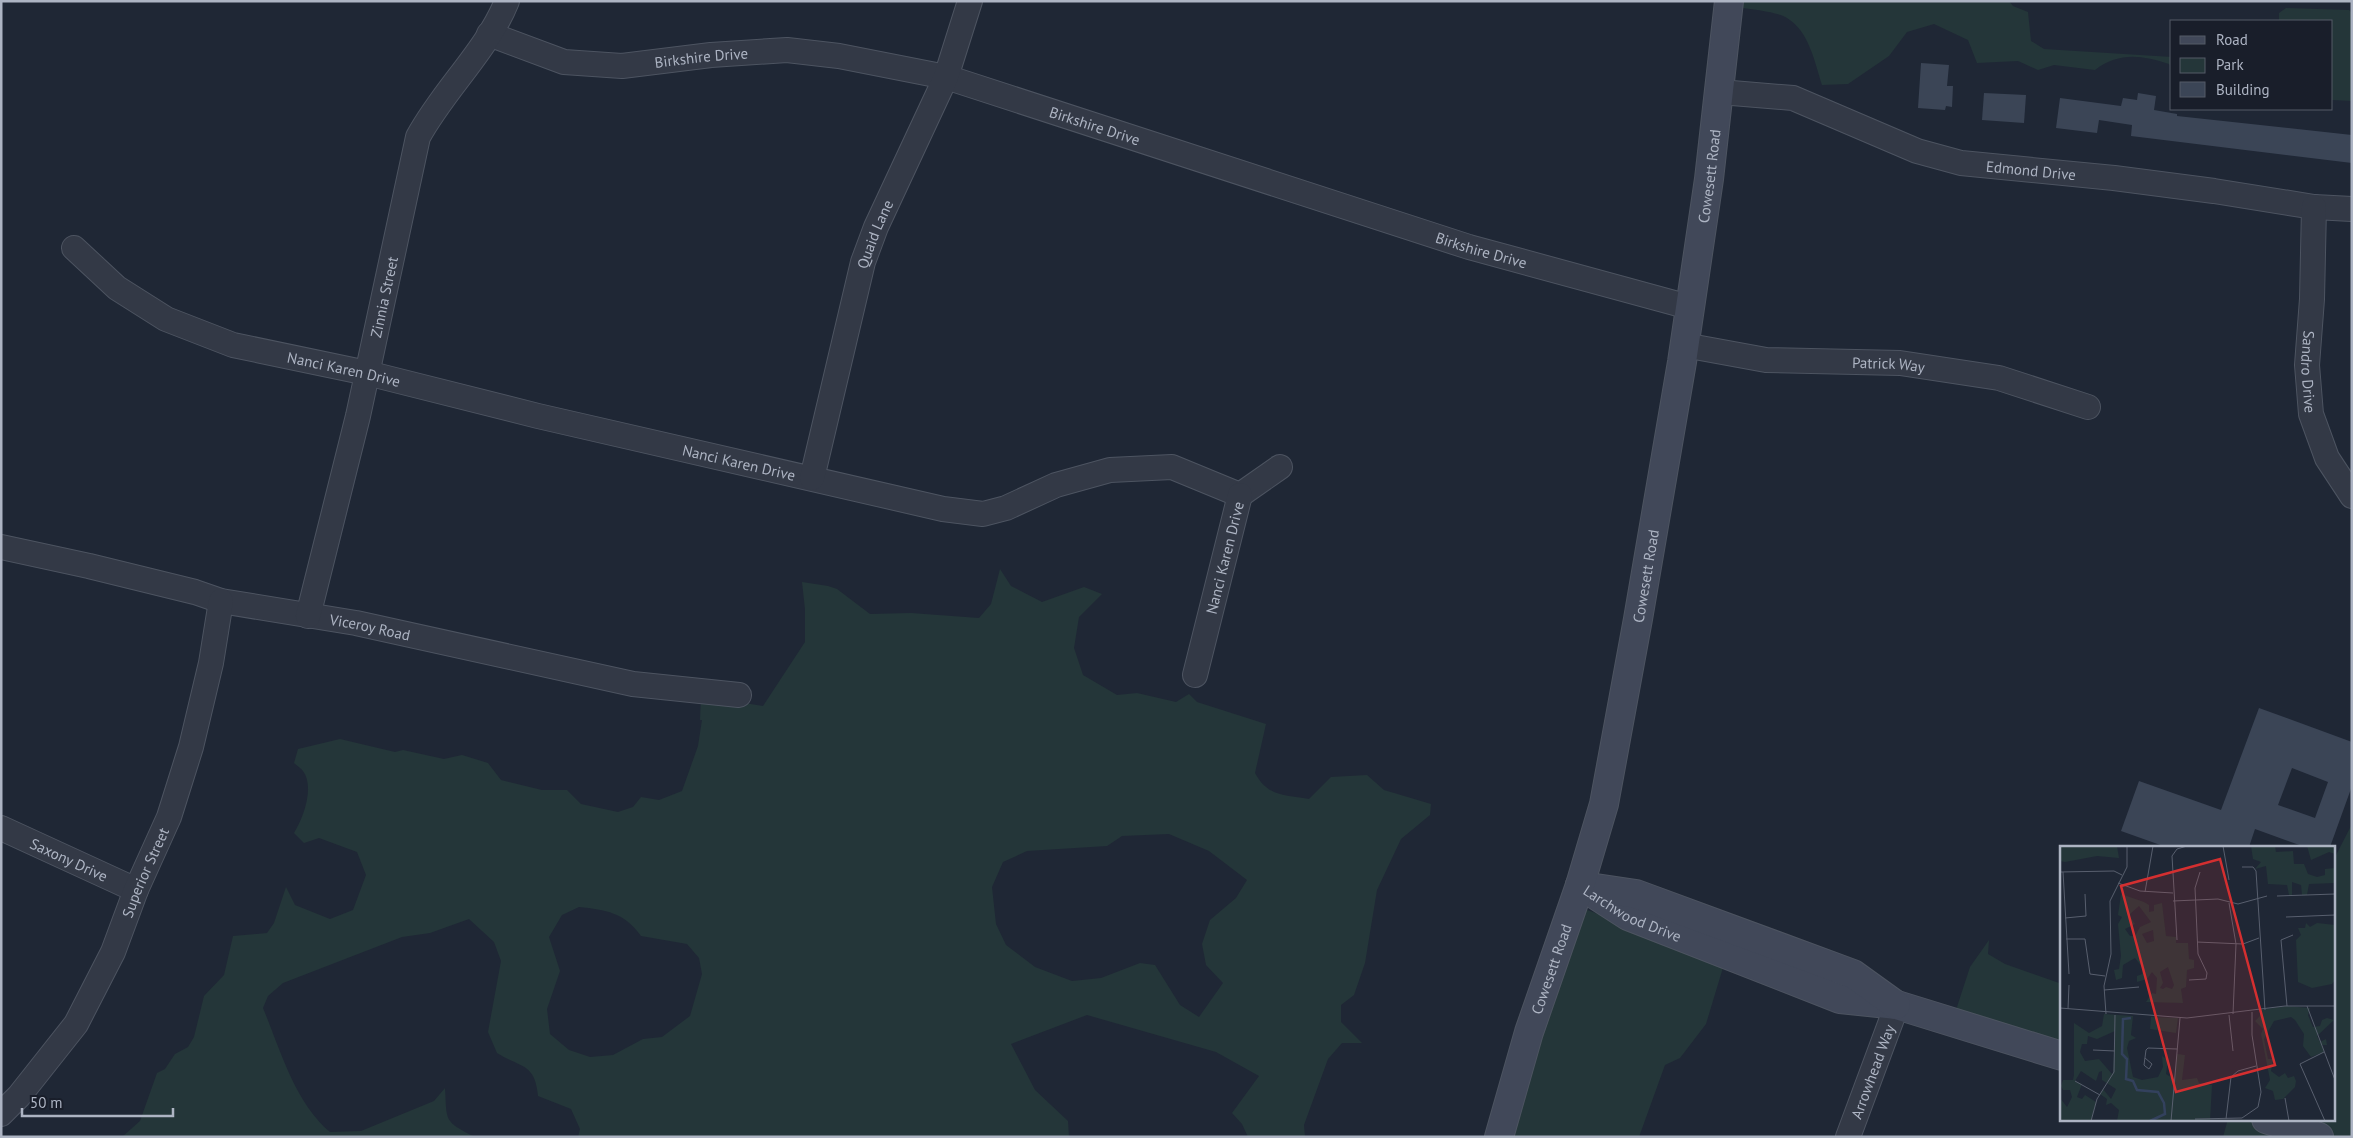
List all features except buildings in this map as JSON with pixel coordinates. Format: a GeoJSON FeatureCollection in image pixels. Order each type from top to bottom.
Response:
{"type":"FeatureCollection","features":[{"type":"Feature","properties":{"kind":"main road","name":"Cowesett Road"},"geometry":{"type":"LineString","coordinates":[[1499,1137],[1529,1032],[1580,885],[1604,804],[1638,619],[1684,345],[1720,92],[1729,1]]}},
{"type":"Feature","properties":{"kind":"main road","name":"Larchwood Drive"},"geometry":{"type":"LineString","coordinates":[[1580,885],[1628,916],[1840,999],[1897,1005],[2060,1055]]}},
{"type":"Feature","properties":{"kind":"main road"},"geometry":{"type":"LineString","coordinates":[[2269,1120],[2319,1137]]}},
{"type":"Feature","properties":{"kind":"street","name":"Zinnia Street"},"geometry":{"type":"LineString","coordinates":[[308,616],[358,416],[418,137],[432,111],[499,21],[507,1]]}},
{"type":"Feature","properties":{"kind":"street","name":"Quaid Lane"},"geometry":{"type":"LineString","coordinates":[[812,478],[863,262],[876,227],[946,76],[970,1]]}},
{"type":"Feature","properties":{"kind":"street","name":"Birkshire Drive"},"geometry":{"type":"LineString","coordinates":[[489,34],[564,62],[622,66],[711,55],[787,50],[839,56],[946,76],[1469,246],[1689,308]]}},
{"type":"Feature","properties":{"kind":"street","name":"Edmond Drive"},"geometry":{"type":"LineString","coordinates":[[1720,92],[1793,98],[1917,151],[1961,162],[2114,178],[2314,207],[2352,209]]}},
{"type":"Feature","properties":{"kind":"street","name":"Sandro Drive"},"geometry":{"type":"LineString","coordinates":[[2314,207],[2312,299],[2307,365],[2311,414],[2327,458],[2352,496]]}},
{"type":"Feature","properties":{"kind":"street","name":"Nanci Karen Drive"},"geometry":{"type":"LineString","coordinates":[[74,248],[117,288],[166,319],[233,345],[367,373],[538,416],[943,509],[983,514],[1006,508],[1056,486],[1110,470],[1172,467],[1240,495],[1195,675]]}},
{"type":"Feature","properties":{"kind":"street","name":"Patrick Way"},"geometry":{"type":"LineString","coordinates":[[1684,345],[1766,360],[1900,363],[1999,378],[2088,407]]}},
{"type":"Feature","properties":{"kind":"street"},"geometry":{"type":"LineString","coordinates":[[1240,495],[1280,467]]}},
{"type":"Feature","properties":{"kind":"street","name":"Viceroy Road"},"geometry":{"type":"LineString","coordinates":[[1,547],[195,592],[221,601],[356,624],[634,684],[740,695]]}},
{"type":"Feature","properties":{"kind":"street","name":"Superior Street"},"geometry":{"type":"LineString","coordinates":[[1,1114],[19,1096],[76,1024],[112,952],[136,890],[169,817],[191,747],[211,662],[221,601]]}},
{"type":"Feature","properties":{"kind":"street","name":"Saxony Drive"},"geometry":{"type":"LineString","coordinates":[[1,828],[136,890]]}},
{"type":"Feature","properties":{"kind":"street","name":"Arrowhead Way"},"geometry":{"type":"LineString","coordinates":[[1848,1137],[1897,1005]]}},
{"type":"Feature","properties":{"kind":"green space"},"geometry":{"type":"Polygon","coordinates":[[[1727,1],[2009,1],[2013,6],[2028,12],[2031,41],[2044,49],[2170,57],[2170,66],[2140,57],[2113,60],[2095,70],[2054,65],[2038,70],[2018,61],[1977,63],[1968,40],[1934,24],[1907,32],[1889,56],[1848,84],[1822,85],[1810,48],[1795,24],[1775,13],[1727,6],[1727,1]]]}},
{"type":"Feature","properties":{"kind":"green space"},"geometry":{"type":"Polygon","coordinates":[[[2286,8],[2349,10],[2352,13],[2352,101],[2333,100],[2333,20],[2279,20],[2279,13],[2286,8]]]}},
{"type":"Feature","properties":{"kind":"green space"},"geometry":{"type":"Polygon","coordinates":[[[1000,569],[1011,586],[1042,602],[1084,587],[1102,594],[1079,617],[1074,648],[1083,675],[1117,695],[1137,693],[1176,702],[1189,694],[1197,702],[1266,724],[1255,773],[1266,787],[1278,794],[1309,799],[1331,777],[1367,775],[1384,790],[1431,804],[1430,815],[1401,839],[1377,890],[1365,963],[1354,995],[1341,1005],[1341,1022],[1362,1043],[1342,1043],[1328,1059],[1304,1125],[1305,1137],[1248,1137],[1242,1124],[1232,1113],[1259,1076],[1216,1052],[1087,1015],[1011,1044],[1035,1090],[1068,1121],[1069,1137],[578,1137],[580,1129],[571,1109],[538,1096],[534,1077],[530,1072],[520,1064],[497,1053],[488,1032],[501,961],[494,942],[469,919],[430,933],[402,937],[283,983],[268,996],[263,1008],[282,1058],[298,1091],[307,1106],[330,1132],[361,1131],[434,1101],[445,1088],[449,1119],[457,1127],[475,1137],[122,1137],[140,1121],[157,1073],[165,1069],[175,1054],[188,1047],[194,1037],[204,996],[224,975],[233,936],[267,933],[274,923],[286,887],[295,905],[330,919],[353,910],[366,875],[357,852],[319,838],[304,843],[294,833],[301,820],[308,794],[306,778],[302,770],[294,763],[298,749],[340,739],[395,752],[403,750],[444,759],[462,755],[488,763],[501,780],[542,790],[567,790],[581,804],[618,812],[633,807],[641,797],[659,800],[682,791],[698,746],[702,720],[700,720],[701,696],[763,706],[805,642],[805,609],[802,582],[837,589],[870,614],[911,613],[979,618],[991,604],[1000,569]],[[1169,834],[1122,836],[1107,846],[1027,851],[1003,862],[992,887],[996,924],[1006,945],[1035,967],[1072,981],[1101,978],[1140,963],[1155,965],[1180,1005],[1199,1017],[1223,983],[1206,965],[1202,944],[1210,920],[1236,898],[1247,880],[1209,851],[1169,834]],[[579,907],[562,915],[549,937],[560,971],[547,1009],[550,1034],[569,1050],[590,1057],[613,1055],[643,1039],[662,1037],[690,1016],[702,974],[699,958],[687,944],[641,936],[635,928],[621,917],[598,909],[579,907]]]}},
{"type":"Feature","properties":{"kind":"green space"},"geometry":{"type":"Polygon","coordinates":[[[2352,824],[2352,1137],[2223,1137],[2228,1120],[2336,1120],[2336,855],[2352,824]]]}},
{"type":"Feature","properties":{"kind":"green space"},"geometry":{"type":"Polygon","coordinates":[[[1573,905],[1723,958],[1725,961],[1706,1024],[1680,1058],[1665,1065],[1639,1137],[1496,1137],[1573,905]]]}},
{"type":"Feature","properties":{"kind":"green space"},"geometry":{"type":"Polygon","coordinates":[[[1989,940],[1988,954],[2005,964],[2060,983],[2060,1059],[1955,1013],[1970,967],[1989,940]]]}}]}
